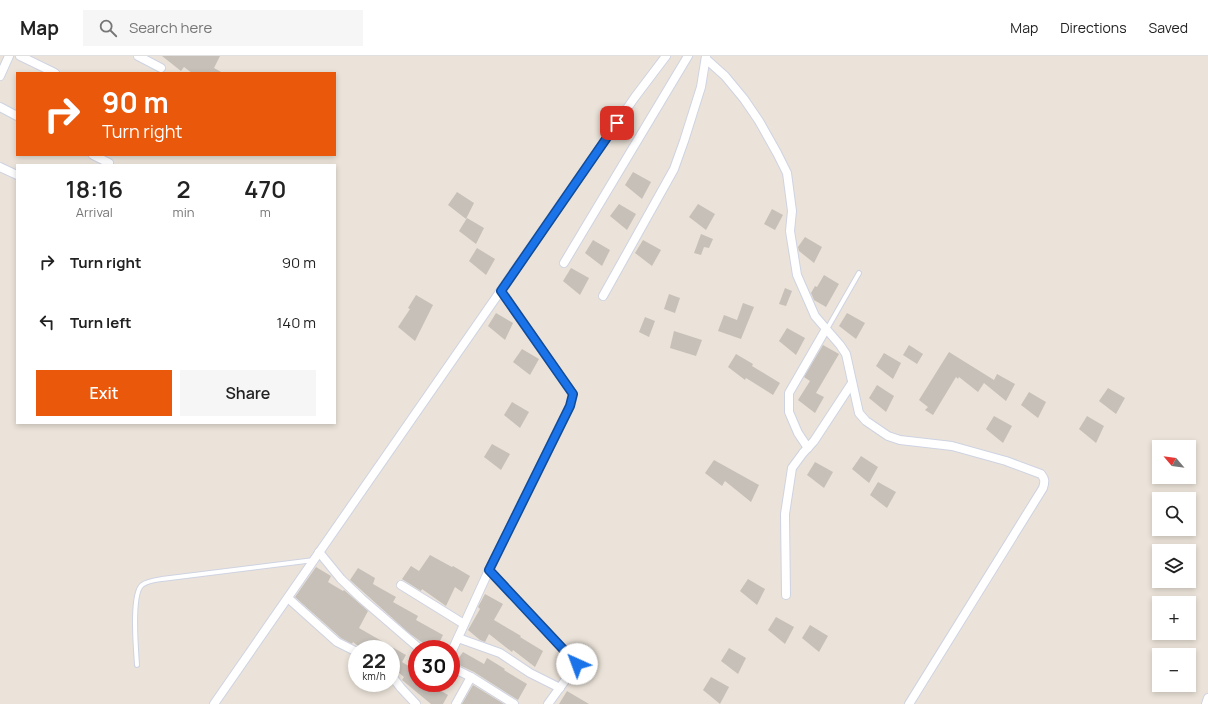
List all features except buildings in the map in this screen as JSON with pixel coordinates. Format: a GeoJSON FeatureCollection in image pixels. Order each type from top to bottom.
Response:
{"type":"FeatureCollection","features":[{"type":"Feature","properties":{"kind":"street"},"geometry":{"type":"LineString","coordinates":[[0,76],[9,56]]}},
{"type":"Feature","properties":{"kind":"street"},"geometry":{"type":"LineString","coordinates":[[20,56],[53,72]]}},
{"type":"Feature","properties":{"kind":"street"},"geometry":{"type":"LineString","coordinates":[[138,56],[162,68]]}},
{"type":"Feature","properties":{"kind":"street"},"geometry":{"type":"LineString","coordinates":[[214,704],[635,97],[666,56]]}},
{"type":"Feature","properties":{"kind":"street"},"geometry":{"type":"LineString","coordinates":[[564,263],[688,56]]}},
{"type":"Feature","properties":{"kind":"street"},"geometry":{"type":"LineString","coordinates":[[603,296],[674,169],[694,113],[701,87],[706,58]]}},
{"type":"Feature","properties":{"kind":"street"},"geometry":{"type":"LineString","coordinates":[[706,58],[725,76],[744,99],[759,121],[787,173],[792,210],[790,231],[797,275],[815,316],[846,354],[850,367],[858,413],[866,421],[888,436],[900,440],[952,446],[1006,461],[1040,474],[1045,482],[1043,488],[909,704]]}},
{"type":"Feature","properties":{"kind":"street"},"geometry":{"type":"LineString","coordinates":[[0,108],[16,116]]}},
{"type":"Feature","properties":{"kind":"street"},"geometry":{"type":"LineString","coordinates":[[95,156],[109,163]]}},
{"type":"Feature","properties":{"kind":"street"},"geometry":{"type":"LineString","coordinates":[[0,167],[16,175]]}},
{"type":"Feature","properties":{"kind":"street"},"geometry":{"type":"LineString","coordinates":[[501,291],[573,394],[570,406],[489,570],[458,638],[500,653],[530,673],[560,688]]}},
{"type":"Feature","properties":{"kind":"street"},"geometry":{"type":"LineString","coordinates":[[808,448],[798,433],[790,412],[789,393],[826,329]]}},
{"type":"Feature","properties":{"kind":"street"},"geometry":{"type":"LineString","coordinates":[[786,595],[785,514],[792,468],[826,424],[852,383]]}},
{"type":"Feature","properties":{"kind":"street"},"geometry":{"type":"LineString","coordinates":[[319,552],[341,579],[410,640]]}},
{"type":"Feature","properties":{"kind":"street"},"geometry":{"type":"LineString","coordinates":[[489,570],[577,664],[548,704]]}},
{"type":"Feature","properties":{"kind":"street"},"geometry":{"type":"LineString","coordinates":[[401,585],[464,624]]}},
{"type":"Feature","properties":{"kind":"street"},"geometry":{"type":"LineString","coordinates":[[288,598],[337,642],[348,648]]}},
{"type":"Feature","properties":{"kind":"street"},"geometry":{"type":"LineString","coordinates":[[460,672],[514,704]]}},
{"type":"Feature","properties":{"kind":"street"},"geometry":{"type":"LineString","coordinates":[[456,704],[470,677]]}},
{"type":"Feature","properties":{"kind":"street"},"geometry":{"type":"LineString","coordinates":[[400,687],[416,704]]}},
{"type":"Feature","properties":{"kind":"street"},"geometry":{"type":"LineString","coordinates":[[1206,704],[1208,698]]}},
{"type":"Feature","properties":{"kind":"lane"},"geometry":{"type":"LineString","coordinates":[[826,329],[860,273]]}},
{"type":"Feature","properties":{"kind":"lane"},"geometry":{"type":"LineString","coordinates":[[137,665],[135,604],[137,591],[142,585],[162,579],[314,560]]}},
{"type":"Feature","properties":{"kind":"route"},"geometry":{"type":"LineString","coordinates":[[577,664],[489,570],[570,406],[573,394],[501,291],[617,123]]}}]}
